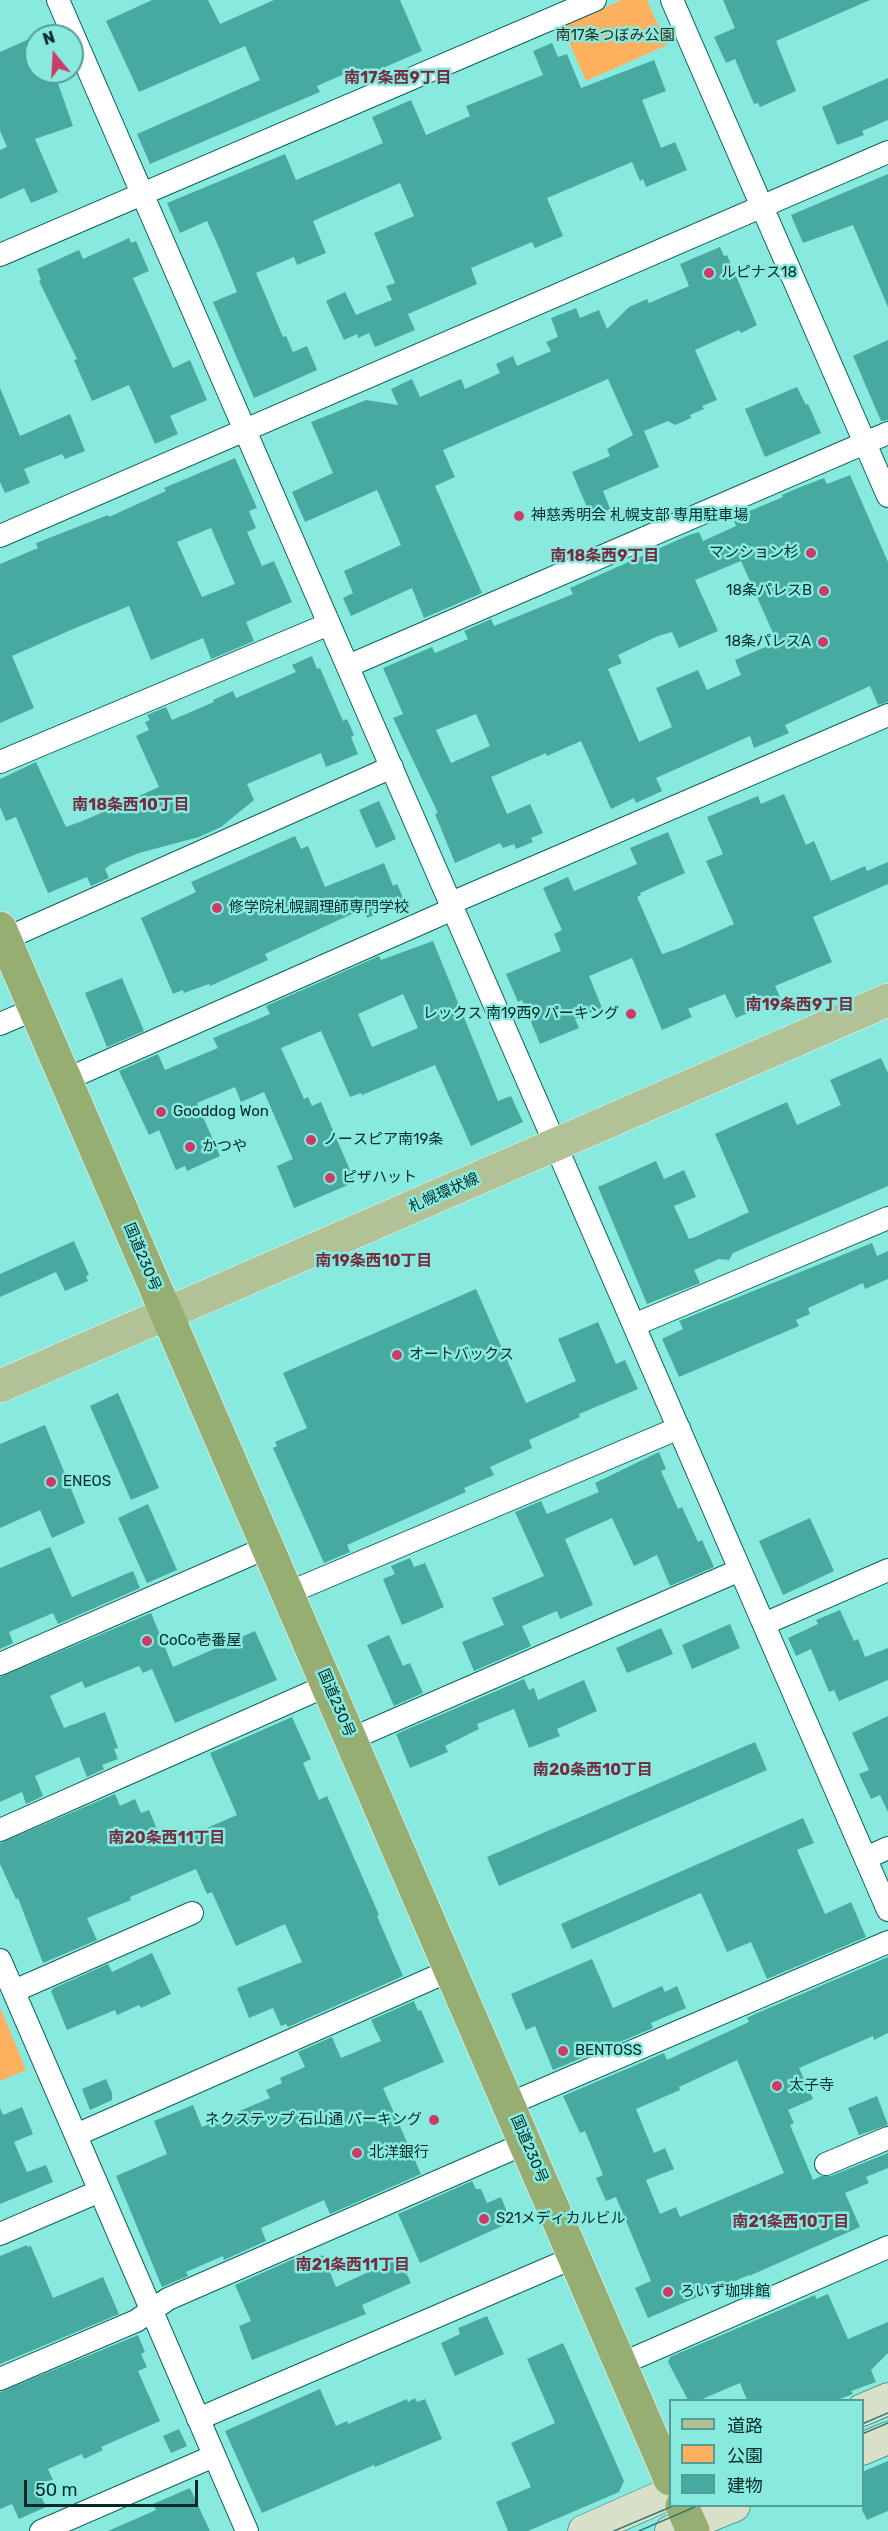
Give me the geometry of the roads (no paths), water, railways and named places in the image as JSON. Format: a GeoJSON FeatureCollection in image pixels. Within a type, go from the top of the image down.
{"type":"FeatureCollection","features":[{"type":"Feature","properties":{"kind":"highway","name":"国道230号"},"geometry":{"type":"LineString","coordinates":[[2,933],[669,2477]]}},
{"type":"Feature","properties":{"kind":"main road","name":"札幌環状線"},"geometry":{"type":"LineString","coordinates":[[0,1386],[888,1000]]}},
{"type":"Feature","properties":{"kind":"main road"},"geometry":{"type":"LineString","coordinates":[[864,2409],[888,2399]]}},
{"type":"Feature","properties":{"kind":"main road"},"geometry":{"type":"LineString","coordinates":[[864,2448],[888,2438]]}},
{"type":"Feature","properties":{"kind":"main road"},"geometry":{"type":"LineString","coordinates":[[584,2531],[669,2493]]}},
{"type":"Feature","properties":{"kind":"main road"},"geometry":{"type":"LineString","coordinates":[[684,2523],[728,2507]]}},
{"type":"Feature","properties":{"kind":"street"},"geometry":{"type":"LineString","coordinates":[[58,0],[888,1910]]}},
{"type":"Feature","properties":{"kind":"street"},"geometry":{"type":"LineString","coordinates":[[0,255],[595,0]]}},
{"type":"Feature","properties":{"kind":"street"},"geometry":{"type":"LineString","coordinates":[[672,0],[888,496]]}},
{"type":"Feature","properties":{"kind":"street"},"geometry":{"type":"LineString","coordinates":[[0,536],[888,152]]}},
{"type":"Feature","properties":{"kind":"street"},"geometry":{"type":"LineString","coordinates":[[348,666],[888,433]]}},
{"type":"Feature","properties":{"kind":"street"},"geometry":{"type":"LineString","coordinates":[[0,762],[329,624]]}},
{"type":"Feature","properties":{"kind":"street"},"geometry":{"type":"LineString","coordinates":[[65,1080],[452,906],[888,715]]}},
{"type":"Feature","properties":{"kind":"street"},"geometry":{"type":"LineString","coordinates":[[2,933],[392,767]]}},
{"type":"Feature","properties":{"kind":"street"},"geometry":{"type":"LineString","coordinates":[[0,1024],[34,1009]]}},
{"type":"Feature","properties":{"kind":"street"},"geometry":{"type":"LineString","coordinates":[[634,1325],[888,1218]]}},
{"type":"Feature","properties":{"kind":"street"},"geometry":{"type":"LineString","coordinates":[[288,1593],[679,1428]]}},
{"type":"Feature","properties":{"kind":"street"},"geometry":{"type":"LineString","coordinates":[[0,1664],[268,1547]]}},
{"type":"Feature","properties":{"kind":"street"},"geometry":{"type":"LineString","coordinates":[[351,1739],[740,1570]]}},
{"type":"Feature","properties":{"kind":"street"},"geometry":{"type":"LineString","coordinates":[[764,1624],[888,1570]]}},
{"type":"Feature","properties":{"kind":"street"},"geometry":{"type":"LineString","coordinates":[[0,1830],[328,1685]]}},
{"type":"Feature","properties":{"kind":"street"},"geometry":{"type":"LineString","coordinates":[[866,1858],[888,1848]]}},
{"type":"Feature","properties":{"kind":"street"},"geometry":{"type":"LineString","coordinates":[[14,1991],[192,1913]]}},
{"type":"Feature","properties":{"kind":"street"},"geometry":{"type":"LineString","coordinates":[[509,2104],[888,1942]]}},
{"type":"Feature","properties":{"kind":"street"},"geometry":{"type":"LineString","coordinates":[[0,1960],[247,2531]]}},
{"type":"Feature","properties":{"kind":"street"},"geometry":{"type":"LineString","coordinates":[[76,2135],[451,1970]]}},
{"type":"Feature","properties":{"kind":"street"},"geometry":{"type":"LineString","coordinates":[[826,2164],[888,2138]]}},
{"type":"Feature","properties":{"kind":"street"},"geometry":{"type":"LineString","coordinates":[[0,2379],[136,2321],[168,2299],[526,2143]]}},
{"type":"Feature","properties":{"kind":"street"},"geometry":{"type":"LineString","coordinates":[[0,2234],[100,2191]]}},
{"type":"Feature","properties":{"kind":"street"},"geometry":{"type":"LineString","coordinates":[[621,2364],[888,2247]]}},
{"type":"Feature","properties":{"kind":"street"},"geometry":{"type":"LineString","coordinates":[[198,2419],[575,2257]]}},
{"type":"Feature","properties":{"kind":"street"},"geometry":{"type":"LineString","coordinates":[[41,2531],[214,2456]]}},
{"type":"Feature","properties":{"kind":"tram line"},"geometry":{"type":"LineString","coordinates":[[864,2423],[888,2413]]}},
{"type":"Feature","properties":{"kind":"tram line"},"geometry":{"type":"LineString","coordinates":[[864,2433],[888,2423]]}},
{"type":"Feature","properties":{"kind":"tram line"},"geometry":{"type":"LineString","coordinates":[[614,2531],[671,2507]]}},
{"type":"Feature","properties":{"kind":"tram line"},"geometry":{"type":"LineString","coordinates":[[639,2531],[695,2507]]}},
{"type":"Feature","properties":{"kind":"place","name":"ルピナス18"},"geometry":{"type":"Point","coordinates":[709,273]}},
{"type":"Feature","properties":{"kind":"place","name":"神慈秀明会 札幌支部 専用駐車場"},"geometry":{"type":"Point","coordinates":[519,516]}},
{"type":"Feature","properties":{"kind":"place","name":"マンション杉"},"geometry":{"type":"Point","coordinates":[811,553]}},
{"type":"Feature","properties":{"kind":"place","name":"18条パレスB"},"geometry":{"type":"Point","coordinates":[824,591]}},
{"type":"Feature","properties":{"kind":"place","name":"18条パレスA"},"geometry":{"type":"Point","coordinates":[823,642]}},
{"type":"Feature","properties":{"kind":"place","name":"修学院札幌調理師専門学校"},"geometry":{"type":"Point","coordinates":[217,908]}},
{"type":"Feature","properties":{"kind":"place","name":"レックス 南19西9 パーキング"},"geometry":{"type":"Point","coordinates":[631,1014]}},
{"type":"Feature","properties":{"kind":"place","name":"Gooddog Won"},"geometry":{"type":"Point","coordinates":[161,1112]}},
{"type":"Feature","properties":{"kind":"place","name":"ノースピア南19条"},"geometry":{"type":"Point","coordinates":[311,1140]}},
{"type":"Feature","properties":{"kind":"place","name":"かつや"},"geometry":{"type":"Point","coordinates":[190,1147]}},
{"type":"Feature","properties":{"kind":"place","name":"ピザハット"},"geometry":{"type":"Point","coordinates":[330,1178]}},
{"type":"Feature","properties":{"kind":"place","name":"オートバックス"},"geometry":{"type":"Point","coordinates":[397,1355]}},
{"type":"Feature","properties":{"kind":"place","name":"ENEOS"},"geometry":{"type":"Point","coordinates":[51,1482]}},
{"type":"Feature","properties":{"kind":"place","name":"CoCo壱番屋"},"geometry":{"type":"Point","coordinates":[147,1641]}},
{"type":"Feature","properties":{"kind":"place","name":"BENTOSS"},"geometry":{"type":"Point","coordinates":[563,2051]}},
{"type":"Feature","properties":{"kind":"place","name":"太子寺"},"geometry":{"type":"Point","coordinates":[777,2086]}},
{"type":"Feature","properties":{"kind":"place","name":"ネクステップ 石山通 パーキング"},"geometry":{"type":"Point","coordinates":[434,2120]}},
{"type":"Feature","properties":{"kind":"place","name":"北洋銀行"},"geometry":{"type":"Point","coordinates":[357,2153]}},
{"type":"Feature","properties":{"kind":"place","name":"S21メディカルビル"},"geometry":{"type":"Point","coordinates":[484,2219]}},
{"type":"Feature","properties":{"kind":"place","name":"ろいず珈琲館"},"geometry":{"type":"Point","coordinates":[668,2292]}},
{"type":"Feature","properties":{"kind":"district","name":"南17条西9丁目"},"geometry":{"type":"Point","coordinates":[398,78]}},
{"type":"Feature","properties":{"kind":"district","name":"南18条西9丁目"},"geometry":{"type":"Point","coordinates":[605,556]}},
{"type":"Feature","properties":{"kind":"district","name":"南18条西10丁目"},"geometry":{"type":"Point","coordinates":[131,805]}},
{"type":"Feature","properties":{"kind":"district","name":"南19条西9丁目"},"geometry":{"type":"Point","coordinates":[800,1005]}},
{"type":"Feature","properties":{"kind":"district","name":"南19条西10丁目"},"geometry":{"type":"Point","coordinates":[374,1261]}},
{"type":"Feature","properties":{"kind":"district","name":"南20条西10丁目"},"geometry":{"type":"Point","coordinates":[593,1770]}},
{"type":"Feature","properties":{"kind":"district","name":"南20条西11丁目"},"geometry":{"type":"Point","coordinates":[167,1838]}},
{"type":"Feature","properties":{"kind":"district","name":"南21条西10丁目"},"geometry":{"type":"Point","coordinates":[791,2222]}},
{"type":"Feature","properties":{"kind":"district","name":"南21条西11丁目"},"geometry":{"type":"Point","coordinates":[353,2265]}},
{"type":"Feature","properties":{"kind":"park label","name":"南17条つぼみ公園"},"geometry":{"type":"Point","coordinates":[615,36]}}]}
